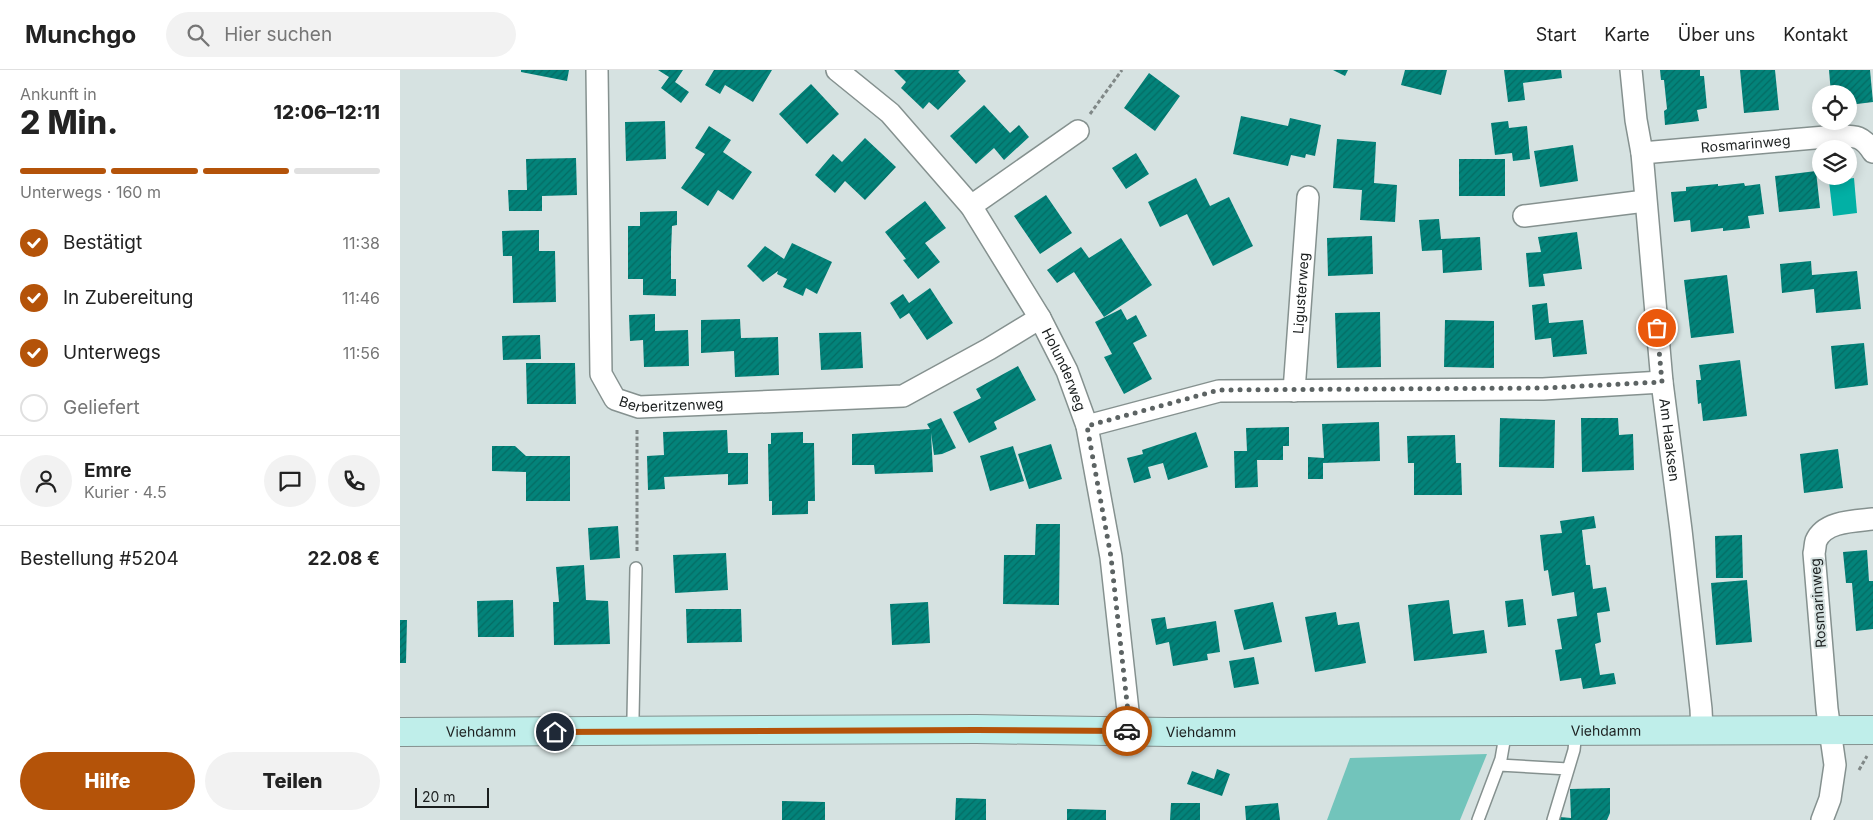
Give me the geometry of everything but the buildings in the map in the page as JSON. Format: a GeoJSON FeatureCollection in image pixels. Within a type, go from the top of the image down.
{"type":"FeatureCollection","features":[{"type":"Feature","properties":{"kind":"main road","name":"Viehdamm"},"geometry":{"type":"LineString","coordinates":[[400,732],[1873,730]]}},
{"type":"Feature","properties":{"kind":"street","name":"Berberitzenweg"},"geometry":{"type":"LineString","coordinates":[[597,70],[601,374],[614,399],[637,407],[903,396],[1040,318]]}},
{"type":"Feature","properties":{"kind":"street","name":"Holunderweg"},"geometry":{"type":"LineString","coordinates":[[837,70],[890,114],[970,206],[1040,318],[1067,371],[1087,426],[1111,557],[1129,731]]}},
{"type":"Feature","properties":{"kind":"street","name":"Am Haaksen"},"geometry":{"type":"LineString","coordinates":[[1631,70],[1636,120],[1642,153],[1662,382],[1681,530],[1702,731]]}},
{"type":"Feature","properties":{"kind":"street"},"geometry":{"type":"LineString","coordinates":[[970,206],[1078,131]]}},
{"type":"Feature","properties":{"kind":"street","name":"Rosmarinweg"},"geometry":{"type":"LineString","coordinates":[[1642,153],[1837,136],[1853,136],[1866,141],[1873,152]]}},
{"type":"Feature","properties":{"kind":"street","name":"Ligusterweg"},"geometry":{"type":"LineString","coordinates":[[1294,391],[1308,197]]}},
{"type":"Feature","properties":{"kind":"street"},"geometry":{"type":"LineString","coordinates":[[1524,216],[1645,201]]}},
{"type":"Feature","properties":{"kind":"street"},"geometry":{"type":"LineString","coordinates":[[1087,426],[1219,390],[1543,388],[1662,382]]}},
{"type":"Feature","properties":{"kind":"street","name":"Rosmarinweg"},"geometry":{"type":"LineString","coordinates":[[1822,820],[1830,799],[1835,765],[1829,729],[1814,553],[1816,540],[1827,528],[1843,523],[1873,519]]}},
{"type":"Feature","properties":{"kind":"lane"},"geometry":{"type":"LineString","coordinates":[[633,716],[636,568]]}},
{"type":"Feature","properties":{"kind":"lane"},"geometry":{"type":"LineString","coordinates":[[1478,820],[1499,765],[1506,730]]}},
{"type":"Feature","properties":{"kind":"lane"},"geometry":{"type":"LineString","coordinates":[[1553,820],[1574,750],[1576,731]]}},
{"type":"Feature","properties":{"kind":"lane"},"geometry":{"type":"LineString","coordinates":[[1499,765],[1568,770]]}},
{"type":"Feature","properties":{"kind":"path"},"geometry":{"type":"LineString","coordinates":[[1078,131],[1122,70]]}},
{"type":"Feature","properties":{"kind":"path"},"geometry":{"type":"LineString","coordinates":[[636,568],[637,407]]}},
{"type":"Feature","properties":{"kind":"shaded area"},"geometry":{"type":"Polygon","coordinates":[[[1829,185],[1855,185],[1857,213],[1833,216],[1829,185]]]}},
{"type":"Feature","properties":{"kind":"shaded area"},"geometry":{"type":"Polygon","coordinates":[[[1487,754],[1460,820],[1327,820],[1350,758],[1487,754]]]}},
{"type":"Feature","properties":{"kind":"way so far"},"geometry":{"type":"LineString","coordinates":[[1127,731],[1129,731],[1129,722],[1111,557],[1087,426],[1219,390],[1543,388],[1662,382],[1657,328]]}},
{"type":"Feature","properties":{"kind":"route"},"geometry":{"type":"LineString","coordinates":[[555,732],[1127,731]]}}]}
